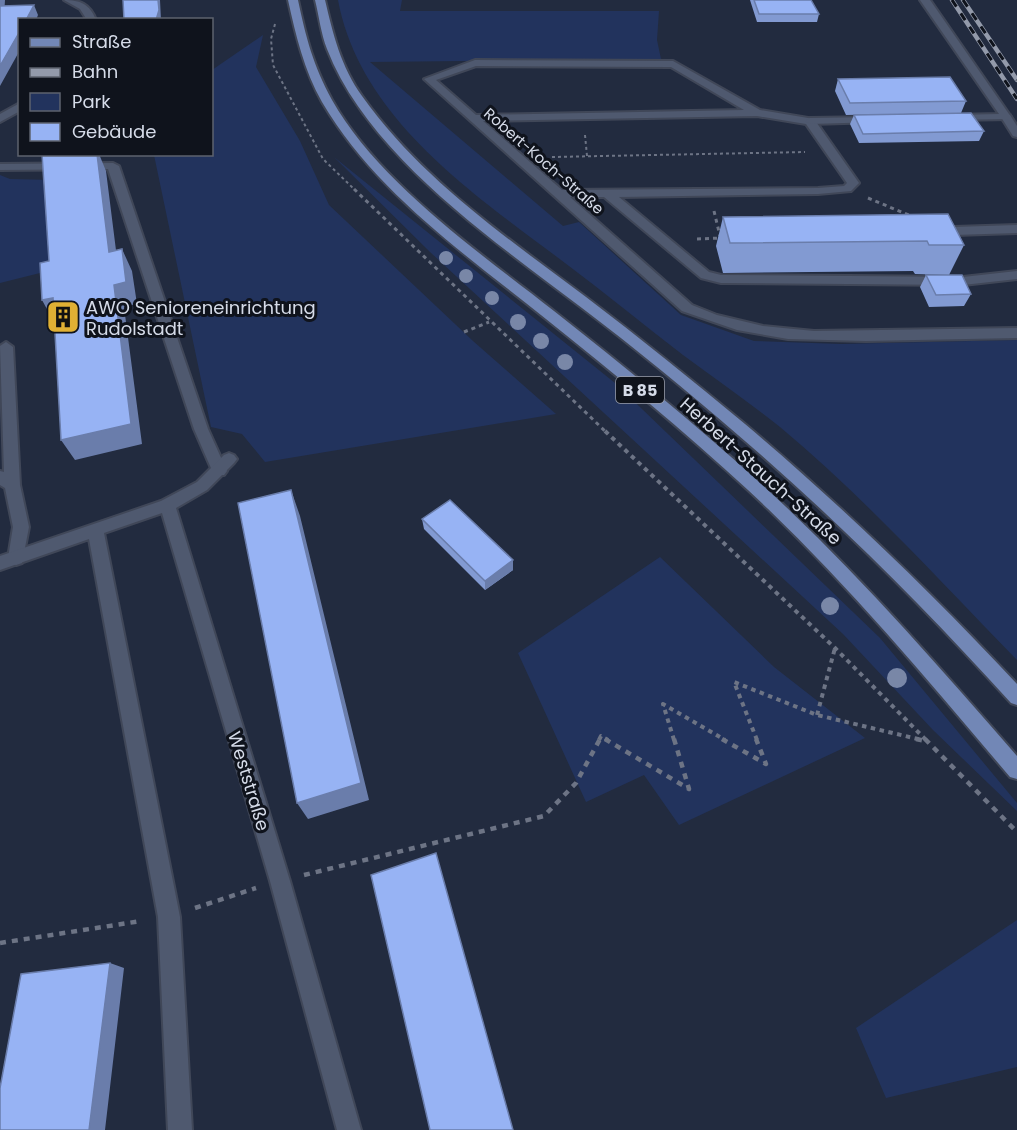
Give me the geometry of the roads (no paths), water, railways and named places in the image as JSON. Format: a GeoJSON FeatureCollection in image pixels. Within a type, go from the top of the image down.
{"type":"FeatureCollection","features":[{"type":"Feature","properties":{"kind":"main road","name":"Herbert-Stauch-Straße"},"geometry":{"type":"LineString","coordinates":[[293,0],[302,48],[319,86],[345,128],[378,167],[417,206],[579,338],[776,506],[842,570],[1017,770]]}},
{"type":"Feature","properties":{"kind":"main road","name":"Herbert-Stauch-Straße"},"geometry":{"type":"LineString","coordinates":[[320,0],[330,46],[350,86],[376,123],[416,168],[504,241],[699,395],[786,468],[880,555],[1017,697]]}},
{"type":"Feature","properties":{"kind":"street"},"geometry":{"type":"LineString","coordinates":[[69,0],[80,4],[90,12],[92,18]]}},
{"type":"Feature","properties":{"kind":"street"},"geometry":{"type":"LineString","coordinates":[[925,0],[1017,134]]}},
{"type":"Feature","properties":{"kind":"street","name":"Robert-Koch-Straße"},"geometry":{"type":"LineString","coordinates":[[891,119],[810,121],[757,113],[673,64],[475,63],[429,79],[687,308],[711,319],[744,329],[783,335],[830,338],[1017,333]]}},
{"type":"Feature","properties":{"kind":"street"},"geometry":{"type":"LineString","coordinates":[[0,119],[18,107]]}},
{"type":"Feature","properties":{"kind":"street"},"geometry":{"type":"LineString","coordinates":[[474,118],[757,113]]}},
{"type":"Feature","properties":{"kind":"street"},"geometry":{"type":"LineString","coordinates":[[937,118],[1006,117]]}},
{"type":"Feature","properties":{"kind":"street"},"geometry":{"type":"LineString","coordinates":[[561,195],[848,189],[853,183],[810,121]]}},
{"type":"Feature","properties":{"kind":"street"},"geometry":{"type":"LineString","coordinates":[[0,167],[113,166],[201,429],[224,465],[202,486],[167,505],[8,560]]}},
{"type":"Feature","properties":{"kind":"street"},"geometry":{"type":"LineString","coordinates":[[608,194],[705,275],[721,279],[963,281],[1017,275]]}},
{"type":"Feature","properties":{"kind":"street"},"geometry":{"type":"LineString","coordinates":[[954,231],[1017,229]]}},
{"type":"Feature","properties":{"kind":"street"},"geometry":{"type":"LineString","coordinates":[[6,346],[6,481],[21,527],[8,560]]}},
{"type":"Feature","properties":{"kind":"street","name":"Weststraße"},"geometry":{"type":"LineString","coordinates":[[167,505],[280,881],[349,1130]]}},
{"type":"Feature","properties":{"kind":"street"},"geometry":{"type":"LineString","coordinates":[[96,531],[169,917],[180,1130]]}},
{"type":"Feature","properties":{"kind":"railway"},"geometry":{"type":"LineString","coordinates":[[952,0],[1017,99]]}},
{"type":"Feature","properties":{"kind":"railway"},"geometry":{"type":"LineString","coordinates":[[963,0],[1017,80]]}},
{"type":"Feature","properties":{"kind":"place","name":"AWO Senioreneinrichtung Rudolstadt"},"geometry":{"type":"Point","coordinates":[63,317]}}]}
